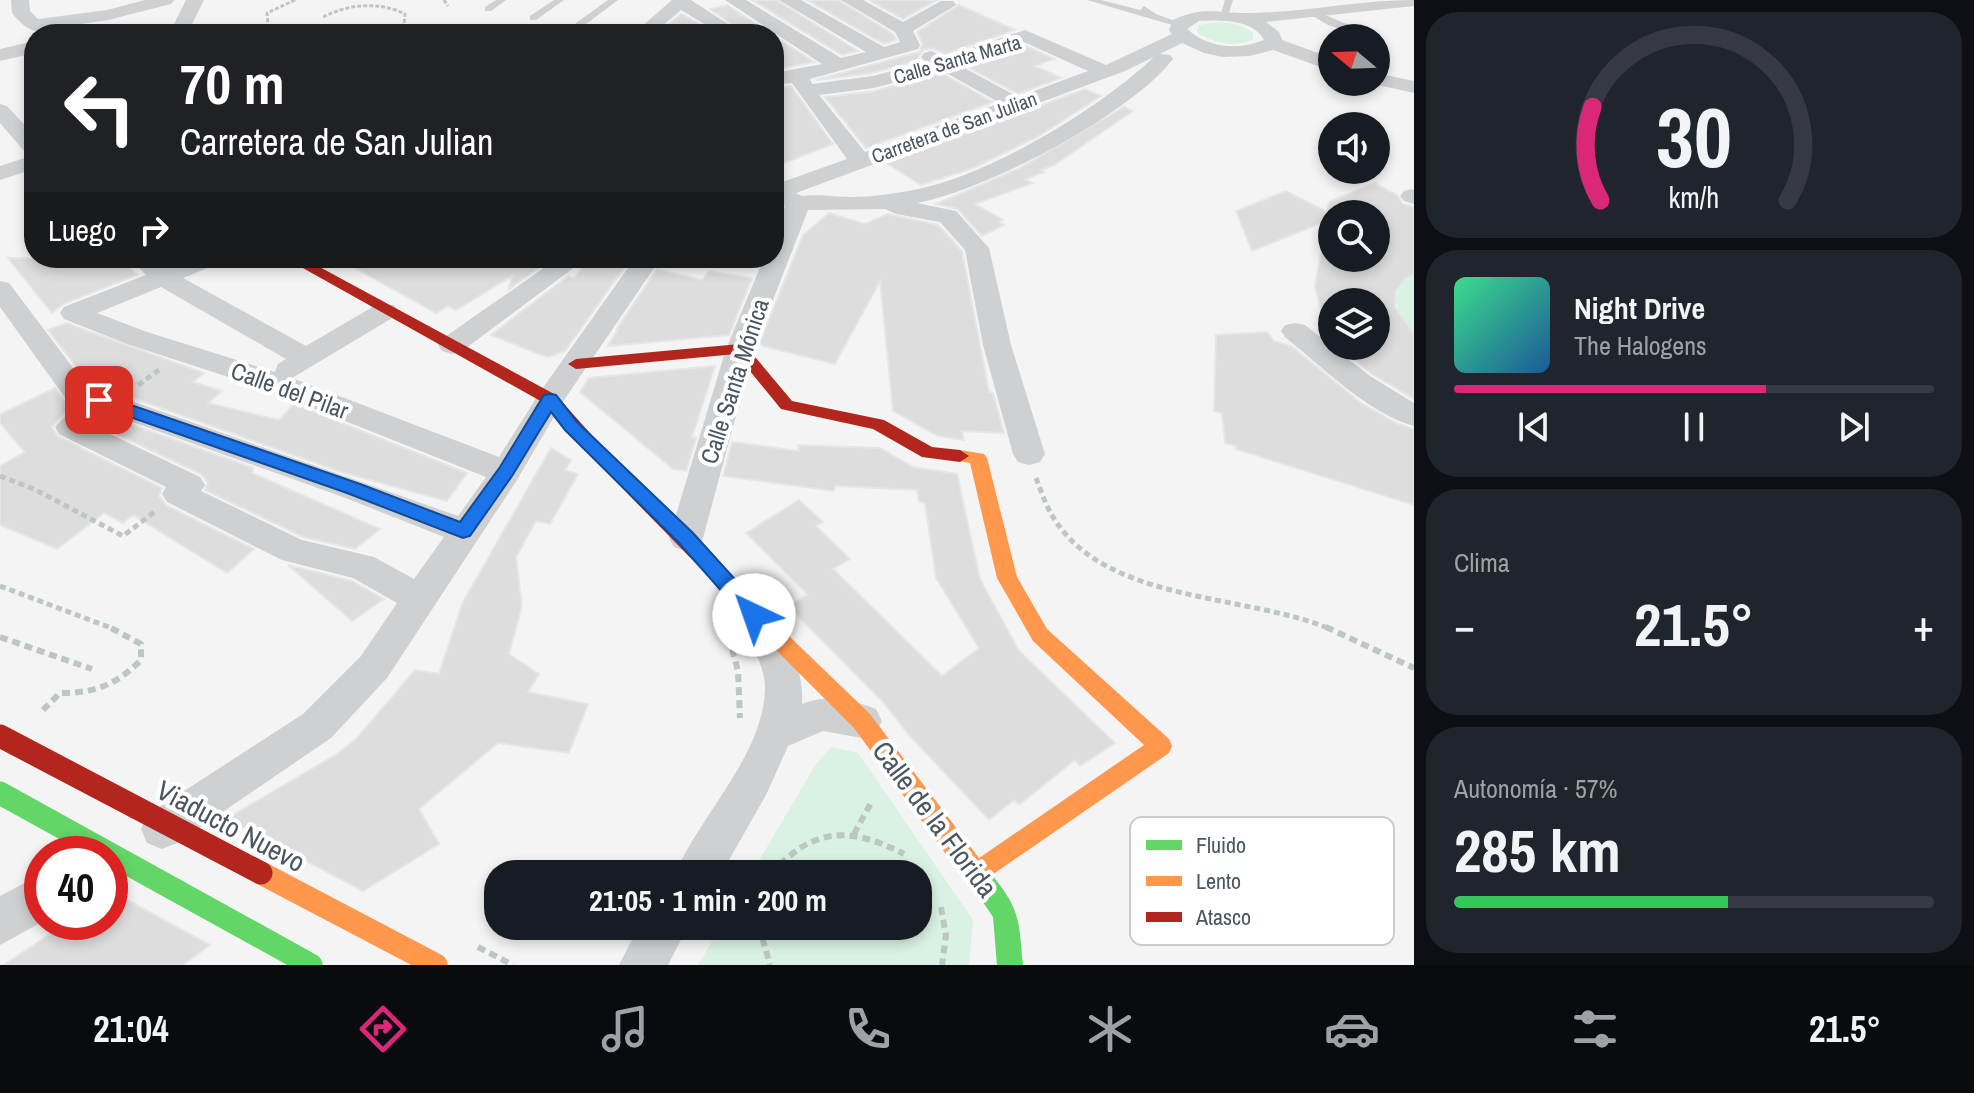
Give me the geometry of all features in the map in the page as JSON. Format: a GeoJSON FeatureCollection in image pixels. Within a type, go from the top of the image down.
{"type":"FeatureCollection","features":[{"type":"Feature","properties":{"kind":"street"},"geometry":{"type":"LineString","coordinates":[[31,11],[96,9],[121,0]]}},
{"type":"Feature","properties":{"kind":"street"},"geometry":{"type":"LineString","coordinates":[[78,24],[165,0]]}},
{"type":"Feature","properties":{"kind":"street"},"geometry":{"type":"LineString","coordinates":[[183,24],[195,0]]}},
{"type":"Feature","properties":{"kind":"street"},"geometry":{"type":"LineString","coordinates":[[734,0],[772,24]]}},
{"type":"Feature","properties":{"kind":"street"},"geometry":{"type":"LineString","coordinates":[[788,0],[882,53]]}},
{"type":"Feature","properties":{"kind":"street"},"geometry":{"type":"LineString","coordinates":[[850,0],[942,64],[1016,104]]}},
{"type":"Feature","properties":{"kind":"street"},"geometry":{"type":"LineString","coordinates":[[1209,0],[1256,24],[1269,43]]}},
{"type":"Feature","properties":{"kind":"street"},"geometry":{"type":"LineString","coordinates":[[654,24],[682,1],[718,24]]}},
{"type":"Feature","properties":{"kind":"street"},"geometry":{"type":"LineString","coordinates":[[1269,43],[1284,25],[1325,22],[1349,8],[1414,1]]}},
{"type":"Feature","properties":{"kind":"street"},"geometry":{"type":"LineString","coordinates":[[784,81],[802,84],[838,65],[882,53],[947,5]]}},
{"type":"Feature","properties":{"kind":"street","name":"Carretera de San Julian"},"geometry":{"type":"LineString","coordinates":[[784,196],[860,161],[1133,60],[1181,30],[1195,16],[1349,8]]}},
{"type":"Feature","properties":{"kind":"street"},"geometry":{"type":"LineString","coordinates":[[31,11],[66,24]]}},
{"type":"Feature","properties":{"kind":"street"},"geometry":{"type":"LineString","coordinates":[[31,11],[66,24]]}},
{"type":"Feature","properties":{"kind":"street"},"geometry":{"type":"LineString","coordinates":[[1181,30],[1221,50],[1269,43],[1318,53]]}},
{"type":"Feature","properties":{"kind":"street"},"geometry":{"type":"LineString","coordinates":[[784,31],[838,65]]}},
{"type":"Feature","properties":{"kind":"street","name":"Calle Santa Marta"},"geometry":{"type":"LineString","coordinates":[[802,84],[863,85],[942,64],[1025,36],[1104,71]]}},
{"type":"Feature","properties":{"kind":"street"},"geometry":{"type":"LineString","coordinates":[[0,55],[24,49]]}},
{"type":"Feature","properties":{"kind":"street","name":"Carretera de San Julian"},"geometry":{"type":"LineString","coordinates":[[1133,60],[1221,50]]}},
{"type":"Feature","properties":{"kind":"street"},"geometry":{"type":"LineString","coordinates":[[857,204],[929,194],[1023,156],[1120,93],[1154,69],[1166,56]]}},
{"type":"Feature","properties":{"kind":"street"},"geometry":{"type":"LineString","coordinates":[[784,67],[802,84],[860,161]]}},
{"type":"Feature","properties":{"kind":"street"},"geometry":{"type":"LineString","coordinates":[[1390,82],[1414,87]]}},
{"type":"Feature","properties":{"kind":"street"},"geometry":{"type":"LineString","coordinates":[[0,110],[24,137]]}},
{"type":"Feature","properties":{"kind":"street"},"geometry":{"type":"LineString","coordinates":[[0,173],[24,165]]}},
{"type":"Feature","properties":{"kind":"street"},"geometry":{"type":"LineString","coordinates":[[784,196],[911,209],[948,216],[977,248],[997,345],[1029,454]]}},
{"type":"Feature","properties":{"kind":"street"},"geometry":{"type":"LineString","coordinates":[[153,268],[163,278],[306,358]]}},
{"type":"Feature","properties":{"kind":"street"},"geometry":{"type":"LineString","coordinates":[[163,278],[187,268]]}},
{"type":"Feature","properties":{"kind":"street"},"geometry":{"type":"LineString","coordinates":[[310,268],[550,399]]}},
{"type":"Feature","properties":{"kind":"street"},"geometry":{"type":"LineString","coordinates":[[452,345],[560,268]]}},
{"type":"Feature","properties":{"kind":"street"},"geometry":{"type":"LineString","coordinates":[[128,848],[187,815],[317,726],[374,667],[463,531],[506,472],[550,399],[641,268]]}},
{"type":"Feature","properties":{"kind":"street","name":"Calle Santa Mónica"},"geometry":{"type":"LineString","coordinates":[[686,538],[763,268]]}},
{"type":"Feature","properties":{"kind":"street","name":"Calle del Pilar"},"geometry":{"type":"LineString","coordinates":[[163,278],[73,313],[272,381],[506,472]]}},
{"type":"Feature","properties":{"kind":"street"},"geometry":{"type":"LineString","coordinates":[[0,289],[76,392],[354,489],[463,531]]}},
{"type":"Feature","properties":{"kind":"street"},"geometry":{"type":"LineString","coordinates":[[272,381],[385,311]]}},
{"type":"Feature","properties":{"kind":"street"},"geometry":{"type":"LineString","coordinates":[[1295,331],[1360,383],[1414,416]]}},
{"type":"Feature","properties":{"kind":"street"},"geometry":{"type":"LineString","coordinates":[[576,364],[740,349],[787,405],[878,424],[928,453],[978,458],[1007,578],[1040,635],[1161,746],[976,874]]}},
{"type":"Feature","properties":{"kind":"street","name":"Calle de la Florida"},"geometry":{"type":"LineString","coordinates":[[550,399],[571,426],[686,538],[741,625],[862,721],[1005,913],[1010,965]]}},
{"type":"Feature","properties":{"kind":"street"},"geometry":{"type":"LineString","coordinates":[[106,402],[70,427],[294,551],[362,567],[420,599]]}},
{"type":"Feature","properties":{"kind":"street"},"geometry":{"type":"LineString","coordinates":[[703,860],[756,730],[784,689],[779,662],[741,625]]}},
{"type":"Feature","properties":{"kind":"street","name":"Calle de la Florida"},"geometry":{"type":"LineString","coordinates":[[756,730],[822,714],[862,721]]}},
{"type":"Feature","properties":{"kind":"street","name":"Viaducto Nuevo"},"geometry":{"type":"LineString","coordinates":[[0,736],[436,965]]}},
{"type":"Feature","properties":{"kind":"street"},"geometry":{"type":"LineString","coordinates":[[0,793],[311,965]]}},
{"type":"Feature","properties":{"kind":"street"},"geometry":{"type":"LineString","coordinates":[[0,922],[24,907]]}},
{"type":"Feature","properties":{"kind":"street"},"geometry":{"type":"LineString","coordinates":[[642,965],[657,940]]}},
{"type":"Feature","properties":{"kind":"lane"},"geometry":{"type":"LineString","coordinates":[[488,9],[502,0]]}},
{"type":"Feature","properties":{"kind":"lane"},"geometry":{"type":"LineString","coordinates":[[533,18],[560,0]]}},
{"type":"Feature","properties":{"kind":"lane"},"geometry":{"type":"LineString","coordinates":[[580,24],[614,0]]}},
{"type":"Feature","properties":{"kind":"lane"},"geometry":{"type":"LineString","coordinates":[[1091,0],[1153,16],[1181,30]]}},
{"type":"Feature","properties":{"kind":"lane"},"geometry":{"type":"LineString","coordinates":[[1134,0],[1153,16]]}},
{"type":"Feature","properties":{"kind":"lane"},"geometry":{"type":"LineString","coordinates":[[1325,22],[1330,24]]}},
{"type":"Feature","properties":{"kind":"lane"},"geometry":{"type":"LineString","coordinates":[[1325,22],[1332,24]]}},
{"type":"Feature","properties":{"kind":"path"},"geometry":{"type":"LineString","coordinates":[[268,24],[267,13],[295,0]]}},
{"type":"Feature","properties":{"kind":"path"},"geometry":{"type":"LineString","coordinates":[[444,0],[448,6]]}},
{"type":"Feature","properties":{"kind":"path"},"geometry":{"type":"LineString","coordinates":[[323,17],[336,9],[372,2],[396,6],[405,14],[404,24]]}},
{"type":"Feature","properties":{"kind":"path"},"geometry":{"type":"LineString","coordinates":[[106,402],[182,352]]}},
{"type":"Feature","properties":{"kind":"path"},"geometry":{"type":"LineString","coordinates":[[1029,454],[1038,485],[1058,524],[1089,556],[1123,577],[1178,592],[1291,614],[1414,668]]}},
{"type":"Feature","properties":{"kind":"path"},"geometry":{"type":"LineString","coordinates":[[0,476],[34,489],[123,536],[183,490]]}},
{"type":"Feature","properties":{"kind":"path"},"geometry":{"type":"LineString","coordinates":[[0,586],[115,629],[141,644],[141,660],[121,681],[94,693],[60,693]]}},
{"type":"Feature","properties":{"kind":"path"},"geometry":{"type":"LineString","coordinates":[[741,625],[738,671],[741,714],[756,730]]}},
{"type":"Feature","properties":{"kind":"path"},"geometry":{"type":"LineString","coordinates":[[0,637],[92,669]]}},
{"type":"Feature","properties":{"kind":"path"},"geometry":{"type":"LineString","coordinates":[[782,860],[804,843],[829,835],[854,834],[880,840],[908,860]]}},
{"type":"Feature","properties":{"kind":"path"},"geometry":{"type":"LineString","coordinates":[[939,898],[946,926],[946,954],[942,965]]}},
{"type":"Feature","properties":{"kind":"path"},"geometry":{"type":"LineString","coordinates":[[763,940],[770,965]]}},
{"type":"Feature","properties":{"kind":"green space"},"geometry":{"type":"Polygon","coordinates":[[[1221,22],[1240,25],[1253,33],[1253,39],[1225,43],[1197,32],[1199,25],[1221,22]]]}},
{"type":"Feature","properties":{"kind":"green space"},"geometry":{"type":"Polygon","coordinates":[[[1414,274],[1414,334],[1402,318],[1396,302],[1399,287],[1414,274]]]}},
{"type":"Feature","properties":{"kind":"green space"},"geometry":{"type":"Polygon","coordinates":[[[831,747],[858,753],[932,860],[759,860],[816,764],[831,747]]]}},
{"type":"Feature","properties":{"kind":"green space"},"geometry":{"type":"Polygon","coordinates":[[[932,860],[973,920],[969,965],[698,965],[713,940],[932,940],[932,860]]]}},
{"type":"Feature","properties":{"kind":"building"},"geometry":{"type":"Polygon","coordinates":[[[752,0],[776,0],[858,51],[842,55],[752,0]]]}},
{"type":"Feature","properties":{"kind":"building"},"geometry":{"type":"Polygon","coordinates":[[[807,0],[838,0],[893,34],[896,40],[884,44],[807,0]]]}},
{"type":"Feature","properties":{"kind":"building"},"geometry":{"type":"Polygon","coordinates":[[[869,0],[937,0],[903,19],[869,0]]]}},
{"type":"Feature","properties":{"kind":"building"},"geometry":{"type":"Polygon","coordinates":[[[727,5],[756,24],[732,24],[710,9],[727,5]]]}},
{"type":"Feature","properties":{"kind":"building"},"geometry":{"type":"Polygon","coordinates":[[[959,5],[1015,30],[945,54],[932,48],[923,50],[918,57],[920,60],[872,73],[816,80],[919,52],[923,44],[917,32],[959,5]]]}},
{"type":"Feature","properties":{"kind":"building"},"geometry":{"type":"Polygon","coordinates":[[[682,14],[698,24],[670,24],[682,14]]]}},
{"type":"Feature","properties":{"kind":"building"},"geometry":{"type":"Polygon","coordinates":[[[784,42],[814,62],[784,68],[784,42]]]}},
{"type":"Feature","properties":{"kind":"building"},"geometry":{"type":"Polygon","coordinates":[[[1024,45],[1054,59],[1035,66],[1061,78],[1018,94],[966,66],[1024,45]]]}},
{"type":"Feature","properties":{"kind":"building"},"geometry":{"type":"Polygon","coordinates":[[[941,73],[993,102],[866,148],[825,97],[875,91],[941,73]]]}},
{"type":"Feature","properties":{"kind":"building"},"geometry":{"type":"Polygon","coordinates":[[[791,86],[833,144],[784,163],[784,87],[791,86]]]}},
{"type":"Feature","properties":{"kind":"building"},"geometry":{"type":"Polygon","coordinates":[[[1085,89],[1101,96],[1039,136],[973,168],[921,185],[886,163],[1085,89]]]}},
{"type":"Feature","properties":{"kind":"building"},"geometry":{"type":"Polygon","coordinates":[[[1124,107],[1133,111],[1054,165],[1041,170],[1044,172],[1026,179],[1033,183],[975,204],[1003,220],[999,222],[1004,225],[982,236],[958,209],[936,204],[1018,169],[1124,107]]]}},
{"type":"Feature","properties":{"kind":"building"},"geometry":{"type":"Polygon","coordinates":[[[1376,184],[1397,195],[1403,204],[1414,207],[1414,274],[1405,279],[1396,291],[1395,307],[1414,334],[1414,399],[1354,360],[1390,360],[1390,288],[1318,288],[1318,299],[1315,287],[1318,269],[1318,272],[1390,272],[1390,200],[1334,200],[1376,184]]]}},
{"type":"Feature","properties":{"kind":"building"},"geometry":{"type":"Polygon","coordinates":[[[1286,191],[1318,207],[1318,224],[1252,251],[1236,211],[1286,191]]]}},
{"type":"Feature","properties":{"kind":"building"},"geometry":{"type":"Polygon","coordinates":[[[829,213],[865,224],[888,214],[938,225],[962,251],[989,392],[993,393],[1004,433],[962,431],[964,440],[938,436],[893,411],[880,281],[835,364],[763,346],[760,342],[803,235],[829,213]]]}},
{"type":"Feature","properties":{"kind":"building"},"geometry":{"type":"Polygon","coordinates":[[[8,258],[24,258],[24,268],[130,268],[137,275],[63,304],[52,313],[8,258]]]}},
{"type":"Feature","properties":{"kind":"building"},"geometry":{"type":"Polygon","coordinates":[[[355,268],[538,268],[508,290],[512,276],[456,310],[448,306],[436,313],[355,268]]]}},
{"type":"Feature","properties":{"kind":"building"},"geometry":{"type":"Polygon","coordinates":[[[582,268],[624,268],[565,351],[548,357],[491,335],[568,276],[574,278],[582,268]]]}},
{"type":"Feature","properties":{"kind":"building"},"geometry":{"type":"Polygon","coordinates":[[[657,269],[702,280],[709,271],[752,278],[729,335],[608,346],[657,269]]]}},
{"type":"Feature","properties":{"kind":"building"},"geometry":{"type":"Polygon","coordinates":[[[66,323],[204,373],[193,382],[222,391],[208,403],[279,420],[294,404],[467,473],[447,501],[341,472],[88,382],[48,330],[66,323]]]}},
{"type":"Feature","properties":{"kind":"building"},"geometry":{"type":"Polygon","coordinates":[[[1267,332],[1274,341],[1291,346],[1361,403],[1396,423],[1414,429],[1414,505],[1225,443],[1222,413],[1214,411],[1216,335],[1267,332]]]}},
{"type":"Feature","properties":{"kind":"building"},"geometry":{"type":"Polygon","coordinates":[[[715,366],[692,437],[696,438],[686,471],[673,469],[580,392],[589,378],[715,366]]]}},
{"type":"Feature","properties":{"kind":"building"},"geometry":{"type":"Polygon","coordinates":[[[55,388],[64,401],[73,404],[52,427],[58,437],[162,488],[159,496],[166,505],[254,549],[227,573],[133,515],[123,523],[104,513],[57,549],[0,525],[0,466],[25,452],[0,423],[0,414],[55,388]]]}},
{"type":"Feature","properties":{"kind":"building"},"geometry":{"type":"Polygon","coordinates":[[[105,415],[253,468],[252,473],[380,529],[355,549],[303,537],[205,490],[208,483],[201,474],[96,424],[105,415]]]}},
{"type":"Feature","properties":{"kind":"building"},"geometry":{"type":"Polygon","coordinates":[[[732,442],[799,451],[798,445],[880,448],[913,467],[957,474],[980,579],[1019,651],[1115,743],[1080,766],[1075,760],[1019,805],[1014,800],[989,820],[910,736],[883,702],[788,606],[808,595],[746,533],[799,500],[823,522],[816,526],[850,559],[833,569],[942,676],[979,648],[936,578],[925,503],[919,502],[917,490],[835,486],[834,491],[723,476],[732,442]]]}},
{"type":"Feature","properties":{"kind":"building"},"geometry":{"type":"Polygon","coordinates":[[[551,448],[571,460],[565,470],[578,474],[550,524],[536,521],[516,557],[522,606],[509,654],[539,674],[528,692],[588,704],[569,753],[498,743],[419,809],[439,844],[363,891],[226,819],[337,754],[357,738],[415,670],[439,674],[463,602],[551,448]]]}},
{"type":"Feature","properties":{"kind":"building"},"geometry":{"type":"Polygon","coordinates":[[[288,565],[352,581],[384,599],[352,621],[288,565]]]}},
{"type":"Feature","properties":{"kind":"building"},"geometry":{"type":"Polygon","coordinates":[[[128,900],[210,945],[183,965],[4,965],[41,940],[128,940],[128,900]]]}},
{"type":"Feature","properties":{"kind":"traffic: fast"},"geometry":{"type":"LineString","coordinates":[[0,793],[311,965]]}},
{"type":"Feature","properties":{"kind":"traffic: fast"},"geometry":{"type":"LineString","coordinates":[[976,874],[1005,913],[1010,965]]}},
{"type":"Feature","properties":{"kind":"traffic: slow"},"geometry":{"type":"LineString","coordinates":[[960,456],[978,458],[1007,578],[1040,635],[1161,746],[976,874]]}},
{"type":"Feature","properties":{"kind":"traffic: slow"},"geometry":{"type":"LineString","coordinates":[[722,578],[754,615],[862,721],[976,874]]}},
{"type":"Feature","properties":{"kind":"traffic: slow"},"geometry":{"type":"LineString","coordinates":[[261,873],[436,965]]}},
{"type":"Feature","properties":{"kind":"traffic: jam"},"geometry":{"type":"LineString","coordinates":[[310,268],[550,399],[591,446],[722,578]]}},
{"type":"Feature","properties":{"kind":"traffic: jam"},"geometry":{"type":"LineString","coordinates":[[576,364],[740,349],[787,405],[878,424],[928,453],[960,456]]}},
{"type":"Feature","properties":{"kind":"traffic: jam"},"geometry":{"type":"LineString","coordinates":[[0,736],[261,873]]}},
{"type":"Feature","properties":{"kind":"route"},"geometry":{"type":"LineString","coordinates":[[99,400],[354,489],[463,531],[506,472],[550,399],[571,426],[686,538],[754,615]]}}]}
